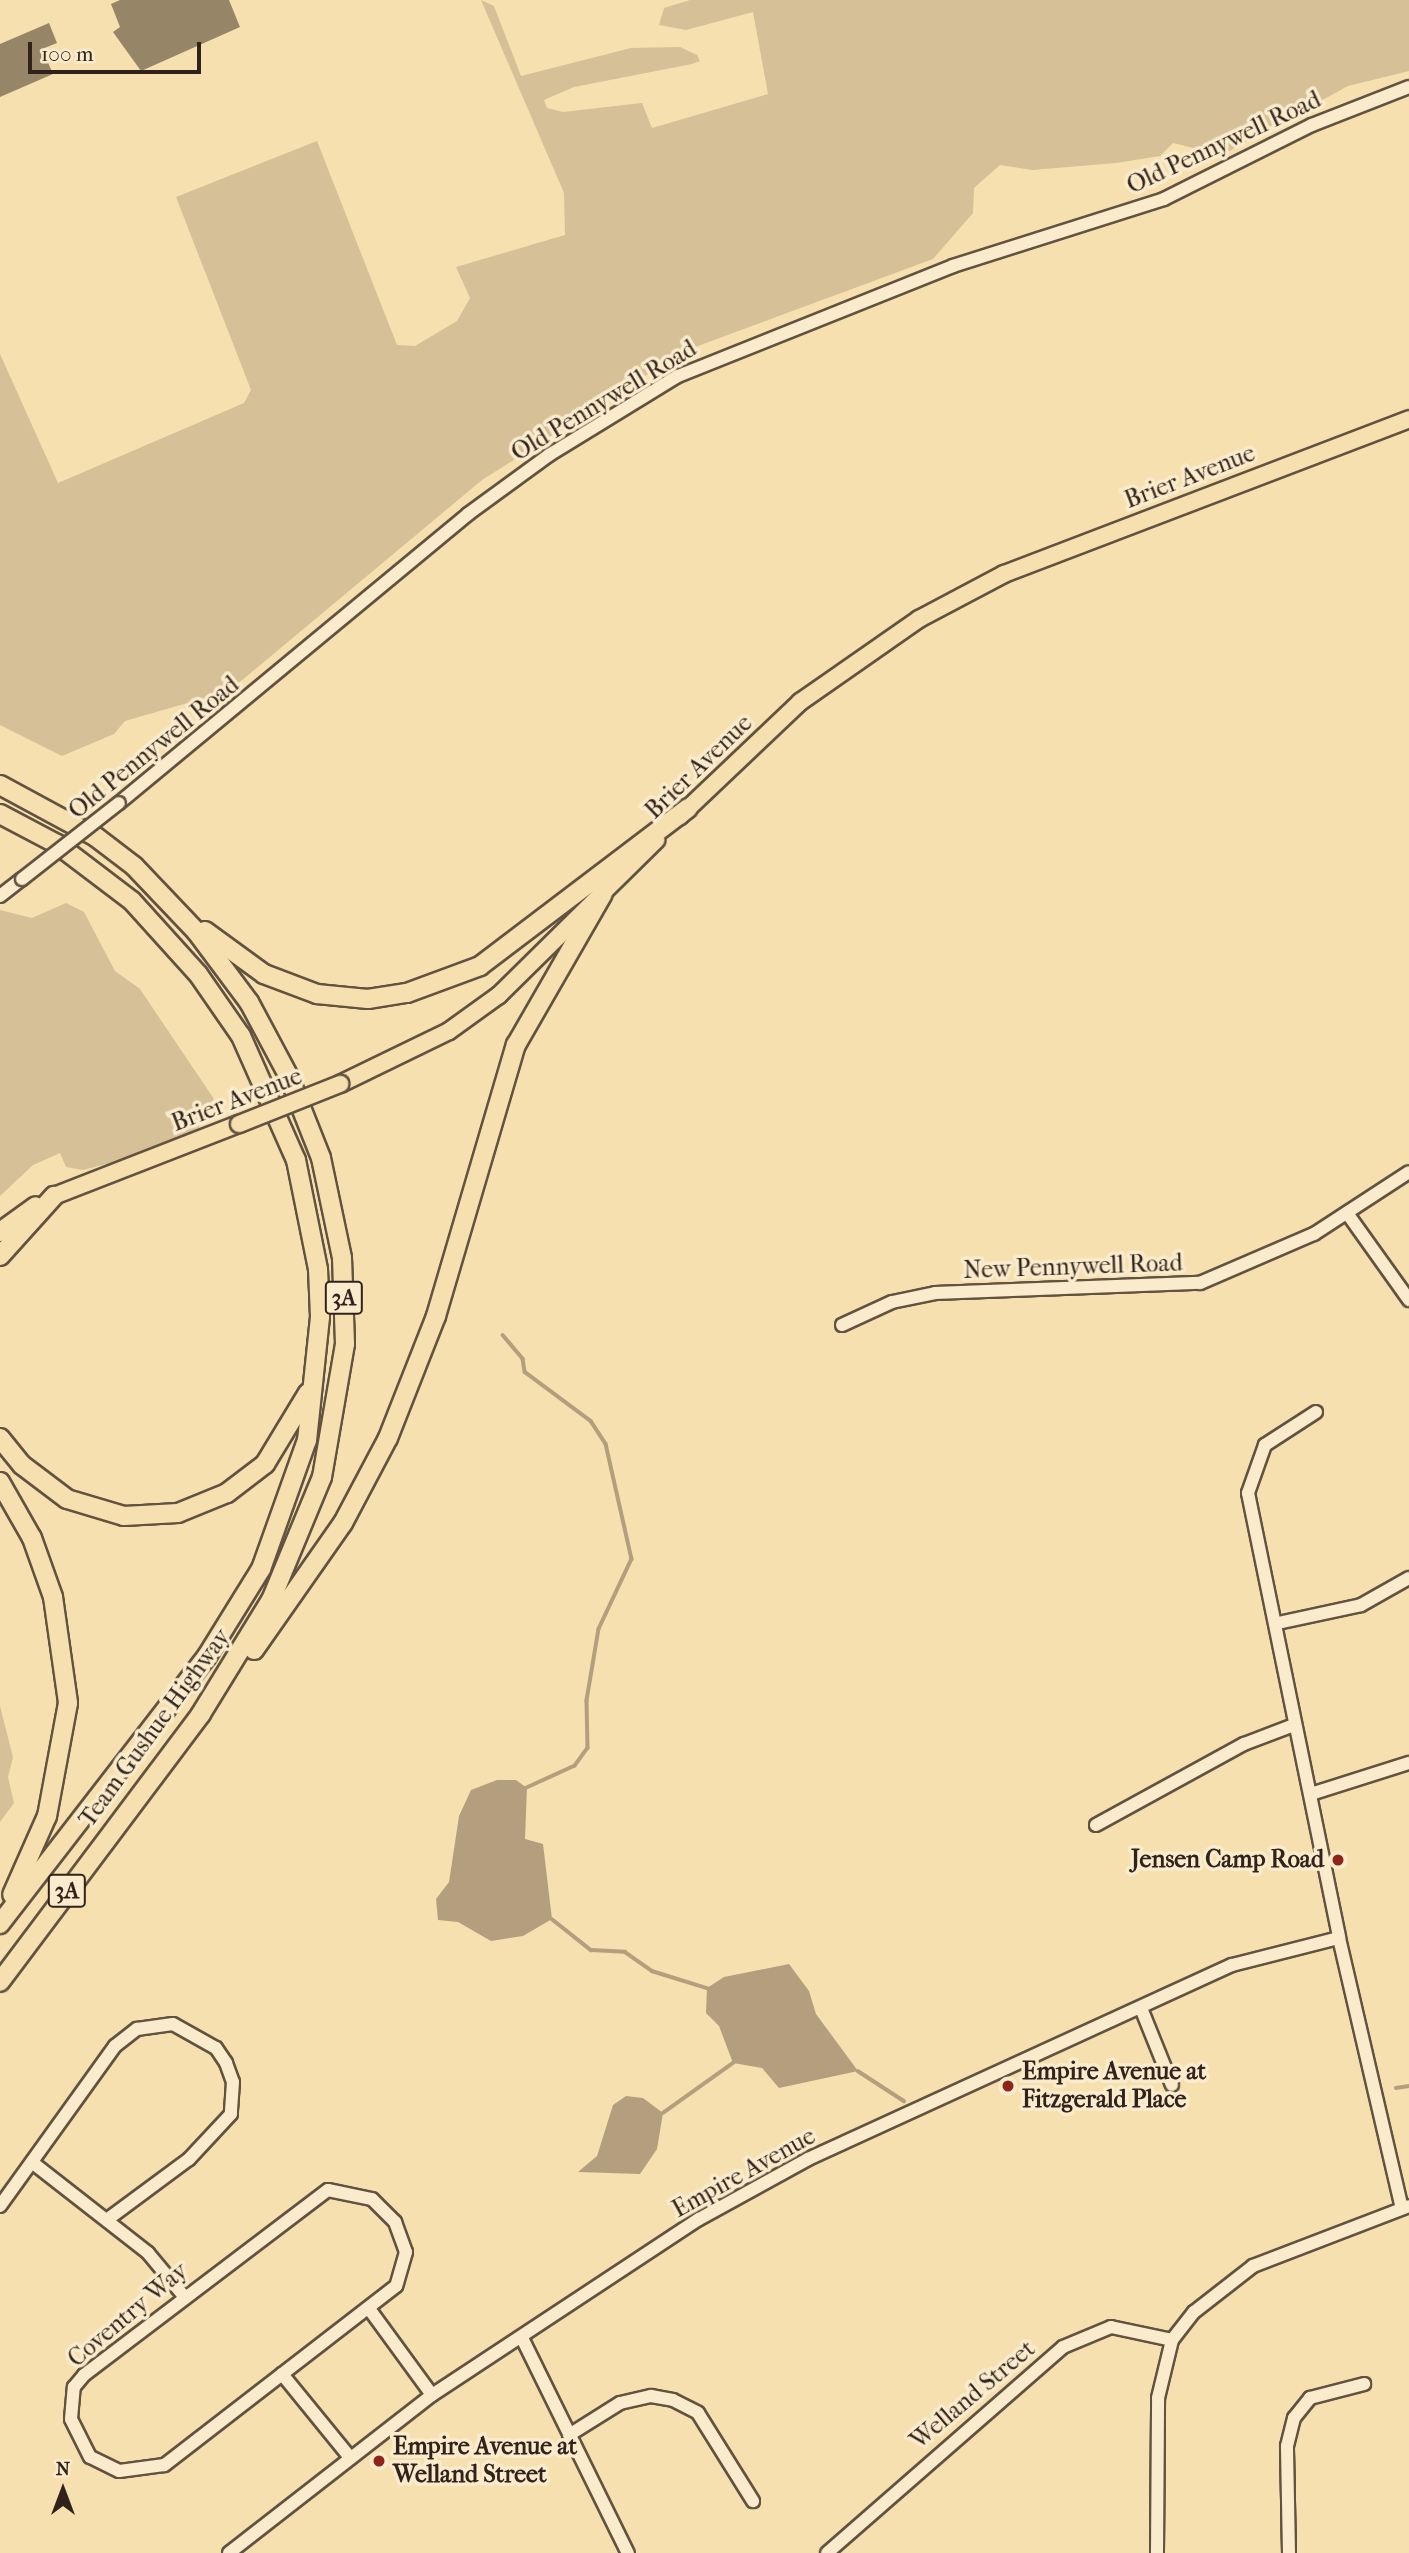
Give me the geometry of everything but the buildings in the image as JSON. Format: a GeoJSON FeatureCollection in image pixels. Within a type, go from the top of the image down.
{"type":"FeatureCollection","features":[{"type":"Feature","properties":{"kind":"highway","name":"Team Gushue Highway"},"geometry":{"type":"LineString","coordinates":[[0,785],[96,837],[166,898],[249,1002],[295,1088],[334,1212],[345,1303],[333,1432],[310,1516],[271,1600],[201,1714],[0,1982]]}},
{"type":"Feature","properties":{"kind":"highway"},"geometry":{"type":"LineString","coordinates":[[166,898],[264,974],[317,994],[368,999],[407,993],[480,966],[688,808]]}},
{"type":"Feature","properties":{"kind":"highway","name":"Team Gushue Highway"},"geometry":{"type":"LineString","coordinates":[[0,814],[57,844],[132,901],[198,974],[241,1037],[283,1125],[308,1204],[318,1269],[317,1362],[297,1481],[261,1569],[207,1656],[0,1924]]}},
{"type":"Feature","properties":{"kind":"highway"},"geometry":{"type":"LineString","coordinates":[[201,1714],[301,1586],[369,1479],[436,1316],[516,1045],[603,894]]}},
{"type":"Feature","properties":{"kind":"highway"},"geometry":{"type":"LineString","coordinates":[[0,1232],[54,1196]]}},
{"type":"Feature","properties":{"kind":"highway"},"geometry":{"type":"LineString","coordinates":[[0,1256],[54,1196]]}},
{"type":"Feature","properties":{"kind":"highway"},"geometry":{"type":"LineString","coordinates":[[0,1438],[22,1465],[67,1499],[124,1516],[178,1513],[227,1493],[265,1464],[295,1423],[317,1362]]}},
{"type":"Feature","properties":{"kind":"highway"},"geometry":{"type":"LineString","coordinates":[[0,1482],[32,1538],[53,1597],[68,1703],[47,1816],[0,1917]]}},
{"type":"Feature","properties":{"kind":"main road","name":"Brier Avenue"},"geometry":{"type":"LineString","coordinates":[[54,1196],[340,1084],[449,1031],[499,995],[688,808],[800,702],[919,619],[1004,574],[1409,419]]}},
{"type":"Feature","properties":{"kind":"street","name":"Old Pennywell Road"},"geometry":{"type":"LineString","coordinates":[[0,897],[119,803],[468,514],[549,455],[678,376],[953,266],[1164,200],[1312,125],[1409,87]]}},
{"type":"Feature","properties":{"kind":"street","name":"New Pennywell Road"},"geometry":{"type":"LineString","coordinates":[[842,1325],[892,1302],[935,1293],[1200,1283],[1347,1213],[1409,1171]]}},
{"type":"Feature","properties":{"kind":"street"},"geometry":{"type":"LineString","coordinates":[[1347,1213],[1409,1300]]}},
{"type":"Feature","properties":{"kind":"street"},"geometry":{"type":"LineString","coordinates":[[1157,2553],[1158,2398],[1172,2340],[1194,2312],[1253,2266],[1405,2207],[1339,1938],[1311,1794],[1294,1725],[1278,1623],[1249,1478],[1265,1445],[1317,1412]]}},
{"type":"Feature","properties":{"kind":"street"},"geometry":{"type":"LineString","coordinates":[[1278,1623],[1361,1605],[1409,1578]]}},
{"type":"Feature","properties":{"kind":"street"},"geometry":{"type":"LineString","coordinates":[[1096,1825],[1244,1744],[1294,1725]]}},
{"type":"Feature","properties":{"kind":"street"},"geometry":{"type":"LineString","coordinates":[[1311,1794],[1409,1763]]}},
{"type":"Feature","properties":{"kind":"street","name":"Empire Avenue"},"geometry":{"type":"LineString","coordinates":[[229,2553],[348,2455],[432,2395],[522,2338],[605,2277],[808,2159],[1232,1965],[1339,1938]]}},
{"type":"Feature","properties":{"kind":"street"},"geometry":{"type":"LineString","coordinates":[[1141,2008],[1172,2085]]}},
{"type":"Feature","properties":{"kind":"street"},"geometry":{"type":"LineString","coordinates":[[0,2206],[115,2046],[137,2029],[173,2024],[216,2048],[233,2082],[230,2114],[189,2159],[108,2219]]}},
{"type":"Feature","properties":{"kind":"street"},"geometry":{"type":"LineString","coordinates":[[33,2163],[108,2219],[148,2253],[183,2295]]}},
{"type":"Feature","properties":{"kind":"street","name":"Coventry Way"},"geometry":{"type":"LineString","coordinates":[[349,2190],[385,2209],[406,2252],[396,2286],[370,2310],[164,2465],[118,2471],[90,2458],[74,2435],[75,2387],[183,2295],[307,2200],[349,2190]]}},
{"type":"Feature","properties":{"kind":"street"},"geometry":{"type":"LineString","coordinates":[[370,2310],[432,2395]]}},
{"type":"Feature","properties":{"kind":"street","name":"Welland Street"},"geometry":{"type":"LineString","coordinates":[[827,2553],[1063,2347],[1111,2327],[1172,2340]]}},
{"type":"Feature","properties":{"kind":"street"},"geometry":{"type":"LineString","coordinates":[[522,2338],[628,2553]]}},
{"type":"Feature","properties":{"kind":"street"},"geometry":{"type":"LineString","coordinates":[[282,2374],[348,2455]]}},
{"type":"Feature","properties":{"kind":"street"},"geometry":{"type":"LineString","coordinates":[[1289,2553],[1287,2446],[1294,2417],[1310,2398],[1364,2384]]}},
{"type":"Feature","properties":{"kind":"street"},"geometry":{"type":"LineString","coordinates":[[569,2435],[620,2403],[651,2396],[673,2400],[698,2413],[753,2501]]}},
{"type":"Feature","properties":{"kind":"shaded area"},"geometry":{"type":"Polygon","coordinates":[[[481,0],[494,6],[521,76],[631,48],[680,47],[697,55],[700,61],[692,64],[574,87],[544,100],[547,108],[563,112],[642,103],[652,128],[768,94],[753,12],[686,30],[659,25],[664,8],[690,0],[1409,0],[1409,71],[1348,86],[1222,155],[1173,143],[1160,156],[1116,163],[1032,170],[1000,165],[974,188],[973,213],[933,259],[690,349],[645,376],[482,480],[229,691],[125,721],[114,734],[62,756],[0,725],[0,354],[58,483],[244,403],[251,390],[176,197],[317,141],[397,345],[415,346],[457,321],[470,298],[456,267],[565,235],[564,193],[481,0]]]}},
{"type":"Feature","properties":{"kind":"shaded area"},"geometry":{"type":"Polygon","coordinates":[[[66,903],[84,912],[115,971],[140,989],[214,1099],[200,1115],[199,1129],[165,1149],[83,1170],[66,1167],[60,1153],[33,1165],[0,1196],[0,910],[32,918],[66,903]]]}},
{"type":"Feature","properties":{"kind":"shaded area"},"geometry":{"type":"Polygon","coordinates":[[[0,1706],[13,1757],[8,1777],[14,1803],[0,1822],[0,1706]]]}},
{"type":"Feature","properties":{"kind":"shaded area"},"geometry":{"type":"Polygon","coordinates":[[[497,1780],[516,1780],[527,1788],[525,1839],[543,1844],[552,1919],[523,1936],[491,1941],[458,1922],[438,1920],[436,1899],[449,1882],[459,1816],[471,1790],[497,1780]]]}},
{"type":"Feature","properties":{"kind":"shaded area"},"geometry":{"type":"Polygon","coordinates":[[[789,1964],[809,1991],[816,2014],[858,2071],[779,2088],[762,2068],[733,2063],[719,2026],[706,2013],[707,1988],[724,1977],[789,1964]]]}},
{"type":"Feature","properties":{"kind":"shaded area"},"geometry":{"type":"Polygon","coordinates":[[[626,2096],[643,2098],[663,2113],[657,2149],[640,2174],[578,2172],[597,2156],[613,2105],[626,2096]]]}},
{"type":"Feature","properties":{"kind":"waterway"},"geometry":{"type":"LineString","coordinates":[[503,1335],[523,1359],[525,1372],[591,1421],[606,1444],[632,1559],[599,1629],[587,1701],[588,1748],[575,1766],[527,1788]]}},
{"type":"Feature","properties":{"kind":"waterway"},"geometry":{"type":"LineString","coordinates":[[552,1919],[591,1950],[625,1952],[652,1971],[707,1988]]}},
{"type":"Feature","properties":{"kind":"waterway"},"geometry":{"type":"LineString","coordinates":[[663,2113],[733,2063]]}},
{"type":"Feature","properties":{"kind":"waterway"},"geometry":{"type":"LineString","coordinates":[[858,2071],[904,2101]]}},
{"type":"Feature","properties":{"kind":"waterway"},"geometry":{"type":"LineString","coordinates":[[1396,2088],[1409,2086]]}},
{"type":"Feature","properties":{"kind":"place","name":"Jensen Camp Road"},"geometry":{"type":"Point","coordinates":[1338,1860]}},
{"type":"Feature","properties":{"kind":"place","name":"Empire Avenue at Fitzgerald Place"},"geometry":{"type":"Point","coordinates":[1008,2086]}},
{"type":"Feature","properties":{"kind":"place","name":"Empire Avenue at Welland Street"},"geometry":{"type":"Point","coordinates":[379,2461]}}]}
